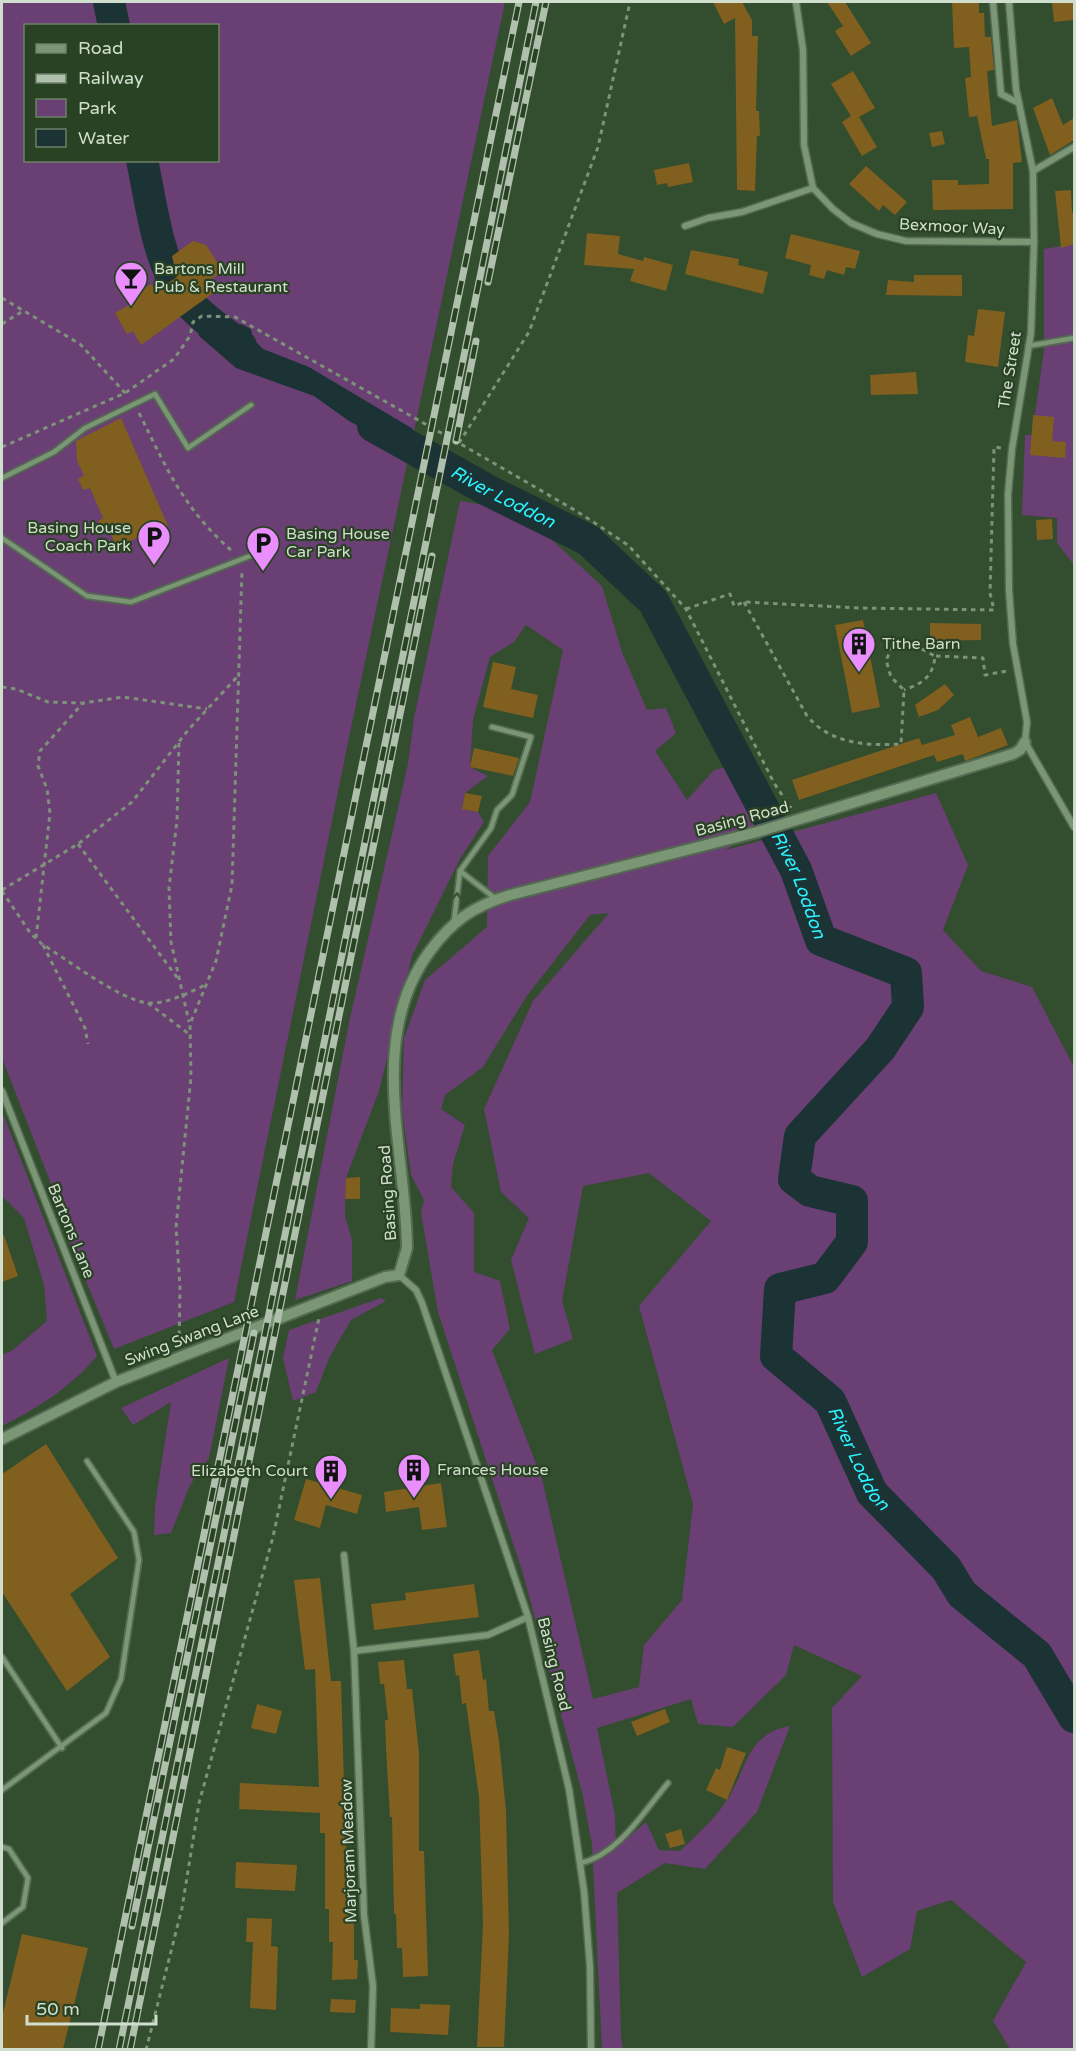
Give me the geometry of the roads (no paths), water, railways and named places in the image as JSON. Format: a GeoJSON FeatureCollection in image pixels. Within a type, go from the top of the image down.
{"type":"FeatureCollection","features":[{"type":"Feature","properties":{"kind":"street"},"geometry":{"type":"LineString","coordinates":[[685,226],[708,218],[742,212],[813,188],[804,145],[803,51],[796,2]]}},
{"type":"Feature","properties":{"kind":"street"},"geometry":{"type":"LineString","coordinates":[[993,2],[1001,94],[1020,103]]}},
{"type":"Feature","properties":{"kind":"street","name":"The Street"},"geometry":{"type":"LineString","coordinates":[[1009,2],[1020,103],[1033,171],[1034,242],[1028,346],[1012,449],[1008,495],[1009,590],[1027,722],[1025,742]]}},
{"type":"Feature","properties":{"kind":"street"},"geometry":{"type":"LineString","coordinates":[[1033,171],[1074,147]]}},
{"type":"Feature","properties":{"kind":"street","name":"Bexmoor Way"},"geometry":{"type":"LineString","coordinates":[[813,188],[833,209],[851,223],[878,234],[906,241],[1034,242]]}},
{"type":"Feature","properties":{"kind":"street"},"geometry":{"type":"LineString","coordinates":[[1025,742],[1074,827]]}},
{"type":"Feature","properties":{"kind":"street","name":"Basing Road"},"geometry":{"type":"LineString","coordinates":[[591,2049],[590,1966],[581,1863],[569,1789],[528,1617],[422,1303],[416,1290],[399,1275],[407,1248],[393,1052],[399,1015],[408,986],[417,969],[454,924],[474,908],[496,900],[758,832],[1013,754],[1020,750],[1025,742]]}},
{"type":"Feature","properties":{"kind":"street","name":"Bartons Lane"},"geometry":{"type":"LineString","coordinates":[[2,1091],[116,1382]]}},
{"type":"Feature","properties":{"kind":"street","name":"Swing Swang Lane"},"geometry":{"type":"LineString","coordinates":[[2,1439],[116,1382],[372,1282],[399,1275]]}},
{"type":"Feature","properties":{"kind":"street","name":"Marjoram Meadow"},"geometry":{"type":"LineString","coordinates":[[344,1555],[354,1651],[364,1915],[373,1986],[371,2049]]}},
{"type":"Feature","properties":{"kind":"street"},"geometry":{"type":"LineString","coordinates":[[354,1651],[488,1635],[528,1617]]}},
{"type":"Feature","properties":{"kind":"lane"},"geometry":{"type":"LineString","coordinates":[[1028,346],[1074,338]]}},
{"type":"Feature","properties":{"kind":"lane"},"geometry":{"type":"LineString","coordinates":[[2,478],[54,452],[85,428],[135,406],[155,394],[188,448],[251,405]]}},
{"type":"Feature","properties":{"kind":"lane"},"geometry":{"type":"LineString","coordinates":[[2,538],[87,596],[131,602],[250,556]]}},
{"type":"Feature","properties":{"kind":"lane"},"geometry":{"type":"LineString","coordinates":[[454,924],[460,871],[491,828],[497,810],[512,795],[531,737],[492,727]]}},
{"type":"Feature","properties":{"kind":"lane"},"geometry":{"type":"LineString","coordinates":[[460,871],[496,900]]}},
{"type":"Feature","properties":{"kind":"lane"},"geometry":{"type":"LineString","coordinates":[[2,1790],[62,1748],[106,1713],[121,1679],[139,1560],[134,1532],[87,1461]]}},
{"type":"Feature","properties":{"kind":"lane"},"geometry":{"type":"LineString","coordinates":[[2,1657],[62,1748]]}},
{"type":"Feature","properties":{"kind":"lane"},"geometry":{"type":"LineString","coordinates":[[581,1863],[600,1856],[622,1837],[668,1784]]}},
{"type":"Feature","properties":{"kind":"lane"},"geometry":{"type":"LineString","coordinates":[[2,1847],[9,1849],[28,1878],[23,1907],[2,1923]]}},
{"type":"Feature","properties":{"kind":"water"},"geometry":{"type":"Polygon","coordinates":[[[205,320],[231,324],[236,328],[241,324],[251,329],[253,339],[263,349],[309,367],[413,429],[409,453],[349,421],[314,396],[236,368],[199,336],[198,330],[205,320]]]}},
{"type":"Feature","properties":{"kind":"waterway","name":"River Loddon"},"geometry":{"type":"LineString","coordinates":[[109,2],[114,24]]}},
{"type":"Feature","properties":{"kind":"waterway","name":"River Loddon"},"geometry":{"type":"LineString","coordinates":[[142,162],[156,230],[173,280],[195,309],[241,346]]}},
{"type":"Feature","properties":{"kind":"waterway","name":"River Loddon"},"geometry":{"type":"LineString","coordinates":[[373,426],[489,491],[588,540],[653,601],[796,870],[821,940],[906,973],[908,1007],[880,1049],[800,1136],[794,1179],[810,1191],[852,1201],[852,1242],[825,1278],[780,1289],[776,1356],[830,1401],[872,1493],[946,1568],[962,1594],[1037,1655],[1074,1717]]}},
{"type":"Feature","properties":{"kind":"railway"},"geometry":{"type":"LineString","coordinates":[[98,2050],[519,2]]}},
{"type":"Feature","properties":{"kind":"railway"},"geometry":{"type":"LineString","coordinates":[[119,2050],[536,2]]}},
{"type":"Feature","properties":{"kind":"railway"},"geometry":{"type":"LineString","coordinates":[[488,282],[546,2]]}},
{"type":"Feature","properties":{"kind":"railway"},"geometry":{"type":"LineString","coordinates":[[456,441],[476,341]]}},
{"type":"Feature","properties":{"kind":"railway"},"geometry":{"type":"LineString","coordinates":[[130,2050],[432,556]]}},
{"type":"Feature","properties":{"kind":"railway"},"geometry":{"type":"LineString","coordinates":[[132,1926],[254,1333]]}},
{"type":"Feature","properties":{"kind":"place","name":"Bartons Mill Pub & Restaurant"},"geometry":{"type":"Point","coordinates":[131,307]}},
{"type":"Feature","properties":{"kind":"place","name":"Basing House Coach Park"},"geometry":{"type":"Point","coordinates":[154,566]}},
{"type":"Feature","properties":{"kind":"place","name":"Basing House Car Park"},"geometry":{"type":"Point","coordinates":[263,572]}},
{"type":"Feature","properties":{"kind":"place","name":"Tithe Barn"},"geometry":{"type":"Point","coordinates":[859,673]}},
{"type":"Feature","properties":{"kind":"place","name":"Frances House"},"geometry":{"type":"Point","coordinates":[414,1499]}},
{"type":"Feature","properties":{"kind":"place","name":"Elizabeth Court"},"geometry":{"type":"Point","coordinates":[331,1500]}}]}
